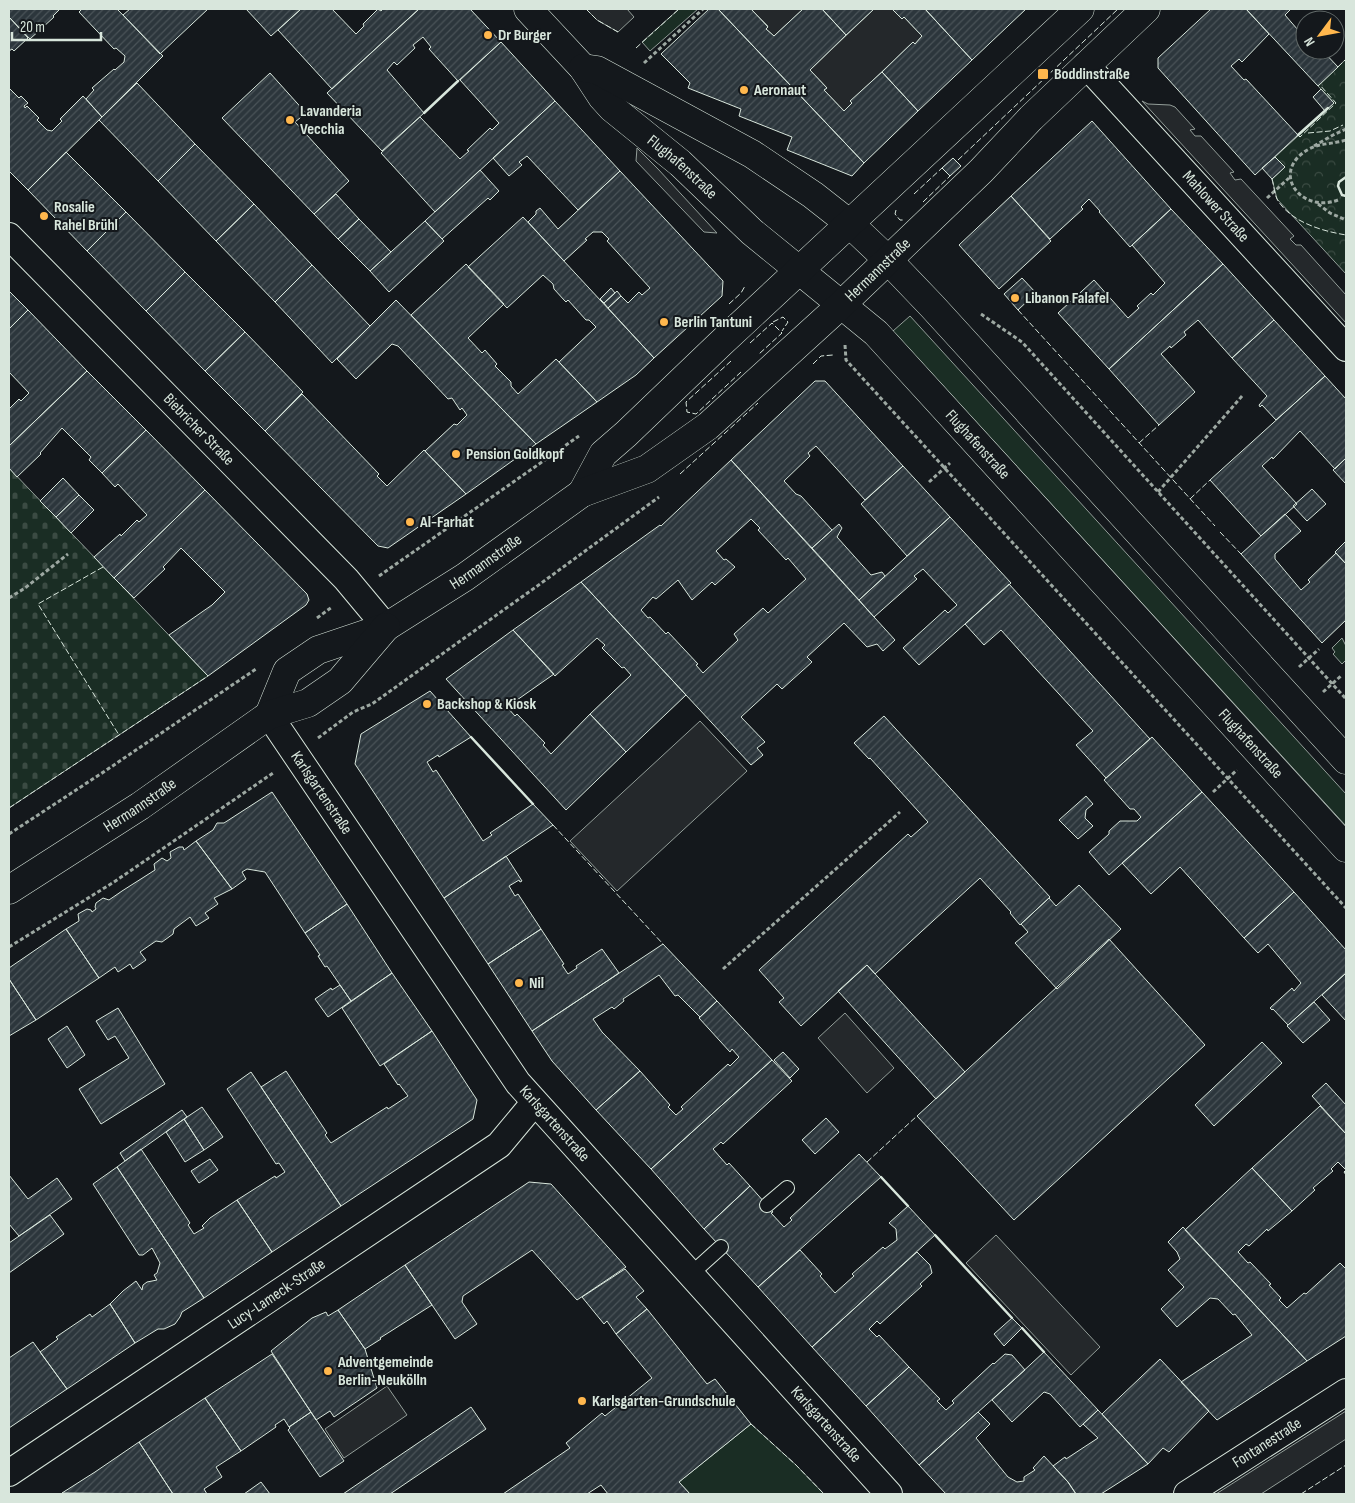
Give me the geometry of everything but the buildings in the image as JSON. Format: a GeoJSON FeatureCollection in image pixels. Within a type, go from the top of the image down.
{"type":"FeatureCollection","features":[{"type":"Feature","properties":{"kind":"main road","name":"Flughafenstraße"},"geometry":{"type":"LineString","coordinates":[[528,9],[583,68],[602,97],[612,108],[680,163],[752,232],[879,337],[1346,848]]}},
{"type":"Feature","properties":{"kind":"main road","name":"Hermannstraße"},"geometry":{"type":"LineString","coordinates":[[582,493],[602,454],[626,434],[1080,9]]}},
{"type":"Feature","properties":{"kind":"main road","name":"Hermannstraße"},"geometry":{"type":"LineString","coordinates":[[269,715],[287,671],[318,650],[386,627],[464,577],[582,493],[647,469],[708,426],[841,305],[982,171],[1031,118],[1146,9]]}},
{"type":"Feature","properties":{"kind":"main road"},"geometry":{"type":"LineString","coordinates":[[583,68],[597,70],[726,139],[813,194],[850,224],[888,260],[1346,760]]}},
{"type":"Feature","properties":{"kind":"main road","name":"Hermannstraße"},"geometry":{"type":"LineString","coordinates":[[9,890],[140,806],[269,715],[308,704],[340,681],[386,627]]}},
{"type":"Feature","properties":{"kind":"street","name":"Mahlower Straße"},"geometry":{"type":"LineString","coordinates":[[1086,65],[1346,348]]}},
{"type":"Feature","properties":{"kind":"street","name":"Biebricher Straße"},"geometry":{"type":"LineString","coordinates":[[9,236],[346,579],[386,627]]}},
{"type":"Feature","properties":{"kind":"street","name":"Karlsgartenstraße"},"geometry":{"type":"LineString","coordinates":[[269,715],[507,1067],[534,1103],[889,1494]]}},
{"type":"Feature","properties":{"kind":"street","name":"Lucy-Lameck-Straße"},"geometry":{"type":"LineString","coordinates":[[9,1473],[499,1145],[534,1103]]}},
{"type":"Feature","properties":{"kind":"street","name":"Fontanestraße"},"geometry":{"type":"LineString","coordinates":[[1187,1494],[1346,1392]]}},
{"type":"Feature","properties":{"kind":"lane"},"geometry":{"type":"LineString","coordinates":[[768,1205],[787,1188]]}},
{"type":"Feature","properties":{"kind":"lane"},"geometry":{"type":"LineString","coordinates":[[690,1274],[721,1247]]}},
{"type":"Feature","properties":{"kind":"path"},"geometry":{"type":"LineString","coordinates":[[643,63],[703,9]]}},
{"type":"Feature","properties":{"kind":"path"},"geometry":{"type":"LineString","coordinates":[[1267,198],[1289,178],[1298,158],[1332,134],[1346,129]]}},
{"type":"Feature","properties":{"kind":"path"},"geometry":{"type":"LineString","coordinates":[[1309,149],[1346,140]]}},
{"type":"Feature","properties":{"kind":"path"},"geometry":{"type":"LineString","coordinates":[[1289,178],[1295,190],[1304,198],[1317,203],[1330,213],[1346,220]]}},
{"type":"Feature","properties":{"kind":"path"},"geometry":{"type":"LineString","coordinates":[[1317,203],[1330,203],[1338,200]]}},
{"type":"Feature","properties":{"kind":"path"},"geometry":{"type":"LineString","coordinates":[[841,305],[846,360],[1346,908]]}},
{"type":"Feature","properties":{"kind":"path"},"geometry":{"type":"LineString","coordinates":[[976,308],[982,315],[1022,342],[1346,699]]}},
{"type":"Feature","properties":{"kind":"path"},"geometry":{"type":"LineString","coordinates":[[1158,492],[1243,396]]}},
{"type":"Feature","properties":{"kind":"path"},"geometry":{"type":"LineString","coordinates":[[391,568],[586,431]]}},
{"type":"Feature","properties":{"kind":"path"},"geometry":{"type":"LineString","coordinates":[[930,482],[950,463]]}},
{"type":"Feature","properties":{"kind":"path"},"geometry":{"type":"LineString","coordinates":[[327,730],[353,712],[372,704],[649,506],[663,494]]}},
{"type":"Feature","properties":{"kind":"path"},"geometry":{"type":"LineString","coordinates":[[9,598],[25,588],[68,554]]}},
{"type":"Feature","properties":{"kind":"path"},"geometry":{"type":"LineString","coordinates":[[1296,669],[1319,650]]}},
{"type":"Feature","properties":{"kind":"path"},"geometry":{"type":"LineString","coordinates":[[9,834],[105,772],[258,667]]}},
{"type":"Feature","properties":{"kind":"path"},"geometry":{"type":"LineString","coordinates":[[9,947],[114,882],[275,771]]}},
{"type":"Feature","properties":{"kind":"path"},"geometry":{"type":"LineString","coordinates":[[723,969],[900,812]]}},
{"type":"Feature","properties":{"kind":"green space"},"geometry":{"type":"Polygon","coordinates":[[[679,9],[698,9],[650,51],[642,42],[679,9]]]}},
{"type":"Feature","properties":{"kind":"green space"},"geometry":{"type":"Polygon","coordinates":[[[1345,60],[1346,274],[1277,199],[1272,179],[1285,167],[1275,157],[1334,103],[1318,86],[1345,60]]]}},
{"type":"Feature","properties":{"kind":"green space"},"geometry":{"type":"Polygon","coordinates":[[[910,316],[1346,794],[1346,826],[893,331],[910,316]]]}},
{"type":"Feature","properties":{"kind":"green space"},"geometry":{"type":"Polygon","coordinates":[[[9,468],[208,676],[9,808],[9,468]]]}},
{"type":"Feature","properties":{"kind":"green space"},"geometry":{"type":"Polygon","coordinates":[[[1342,638],[1346,646],[1346,660],[1342,664],[1333,654],[1335,652],[1332,648],[1342,638]]]}},
{"type":"Feature","properties":{"kind":"green space"},"geometry":{"type":"Polygon","coordinates":[[[751,1424],[796,1465],[824,1494],[690,1494],[679,1482],[751,1424]]]}},
{"type":"Feature","properties":{"kind":"shaded area"},"geometry":{"type":"Polygon","coordinates":[[[586,9],[627,9],[634,17],[618,32],[597,20],[586,9]]]}},
{"type":"Feature","properties":{"kind":"shaded area"},"geometry":{"type":"Polygon","coordinates":[[[751,9],[803,9],[774,36],[766,29],[768,26],[751,9]]]}},
{"type":"Feature","properties":{"kind":"shaded area"},"geometry":{"type":"Polygon","coordinates":[[[874,9],[892,9],[902,19],[904,17],[922,36],[915,44],[912,43],[851,101],[852,103],[844,111],[824,90],[827,88],[810,70],[874,9]]]}},
{"type":"Feature","properties":{"kind":"shaded area"},"geometry":{"type":"Polygon","coordinates":[[[1142,101],[1148,104],[1175,107],[1195,129],[1190,130],[1195,136],[1201,136],[1234,172],[1230,173],[1235,180],[1241,179],[1294,236],[1290,239],[1296,245],[1301,245],[1346,295],[1346,323],[1142,101]]]}},
{"type":"Feature","properties":{"kind":"shaded area"},"geometry":{"type":"Polygon","coordinates":[[[637,148],[717,233],[704,232],[636,161],[637,148]]]}},
{"type":"Feature","properties":{"kind":"shaded area"},"geometry":{"type":"Polygon","coordinates":[[[700,721],[747,771],[617,891],[570,841],[700,721]]]}},
{"type":"Feature","properties":{"kind":"shaded area"},"geometry":{"type":"Polygon","coordinates":[[[845,1013],[894,1068],[867,1093],[818,1038],[845,1013]]]}},
{"type":"Feature","properties":{"kind":"shaded area"},"geometry":{"type":"Polygon","coordinates":[[[996,1235],[1100,1347],[1071,1375],[966,1263],[996,1235]]]}},
{"type":"Feature","properties":{"kind":"shaded area"},"geometry":{"type":"Polygon","coordinates":[[[387,1386],[407,1415],[344,1458],[325,1429],[387,1386]]]}},
{"type":"Feature","properties":{"kind":"shaded area"},"geometry":{"type":"Polygon","coordinates":[[[1346,1411],[1346,1439],[1261,1494],[1216,1494],[1346,1411]]]}},
{"type":"Feature","properties":{"kind":"fence"},"geometry":{"type":"LineString","coordinates":[[586,9],[597,20],[618,32]]}},
{"type":"Feature","properties":{"kind":"fence"},"geometry":{"type":"LineString","coordinates":[[636,48],[679,9]]}},
{"type":"Feature","properties":{"kind":"fence"},"geometry":{"type":"LineString","coordinates":[[958,160],[1118,9]]}},
{"type":"Feature","properties":{"kind":"fence"},"geometry":{"type":"LineString","coordinates":[[1338,67],[1346,59]]}},
{"type":"Feature","properties":{"kind":"fence"},"geometry":{"type":"LineString","coordinates":[[1298,135],[1300,137],[1336,103],[1319,84]]}},
{"type":"Feature","properties":{"kind":"fence"},"geometry":{"type":"LineString","coordinates":[[1308,133],[1330,131],[1343,125]]}},
{"type":"Feature","properties":{"kind":"fence"},"geometry":{"type":"LineString","coordinates":[[914,194],[942,168]]}},
{"type":"Feature","properties":{"kind":"fence"},"geometry":{"type":"LineString","coordinates":[[923,202],[950,176]]}},
{"type":"Feature","properties":{"kind":"fence"},"geometry":{"type":"LineString","coordinates":[[1272,179],[1277,199],[1290,214],[1317,228],[1346,235]]}},
{"type":"Feature","properties":{"kind":"fence"},"geometry":{"type":"LineString","coordinates":[[896,210],[895,214],[900,220],[905,220]]}},
{"type":"Feature","properties":{"kind":"fence"},"geometry":{"type":"LineString","coordinates":[[729,304],[741,293],[745,286]]}},
{"type":"Feature","properties":{"kind":"fence"},"geometry":{"type":"LineString","coordinates":[[1018,310],[1215,526]]}},
{"type":"Feature","properties":{"kind":"fence"},"geometry":{"type":"LineString","coordinates":[[773,322],[783,317],[788,322],[782,331]]}},
{"type":"Feature","properties":{"kind":"fence"},"geometry":{"type":"LineString","coordinates":[[750,343],[772,323],[782,333],[759,354]]}},
{"type":"Feature","properties":{"kind":"fence"},"geometry":{"type":"LineString","coordinates":[[813,364],[821,356],[833,355]]}},
{"type":"Feature","properties":{"kind":"fence"},"geometry":{"type":"LineString","coordinates":[[731,361],[686,402],[687,412],[696,414],[741,372]]}},
{"type":"Feature","properties":{"kind":"fence"},"geometry":{"type":"LineString","coordinates":[[680,474],[758,403]]}},
{"type":"Feature","properties":{"kind":"fence"},"geometry":{"type":"LineString","coordinates":[[1139,443],[1159,425]]}},
{"type":"Feature","properties":{"kind":"fence"},"geometry":{"type":"LineString","coordinates":[[1190,499],[1210,480]]}},
{"type":"Feature","properties":{"kind":"fence"},"geometry":{"type":"LineString","coordinates":[[1220,532],[1241,554]]}},
{"type":"Feature","properties":{"kind":"fence"},"geometry":{"type":"LineString","coordinates":[[103,567],[38,604],[119,735]]}},
{"type":"Feature","properties":{"kind":"fence"},"geometry":{"type":"LineString","coordinates":[[9,808],[208,676]]}},
{"type":"Feature","properties":{"kind":"fence"},"geometry":{"type":"LineString","coordinates":[[553,825],[663,944]]}},
{"type":"Feature","properties":{"kind":"fence"},"geometry":{"type":"LineString","coordinates":[[867,1162],[917,1116]]}},
{"type":"Feature","properties":{"kind":"fence"},"geometry":{"type":"LineString","coordinates":[[751,1424],[796,1465],[824,1494]]}},
{"type":"Feature","properties":{"kind":"fence"},"geometry":{"type":"LineString","coordinates":[[1301,1494],[1346,1465]]}},
{"type":"Feature","properties":{"kind":"wall"},"geometry":{"type":"LineString","coordinates":[[424,113],[458,81]]}},
{"type":"Feature","properties":{"kind":"wall"},"geometry":{"type":"LineString","coordinates":[[1298,135],[1328,108]]}},
{"type":"Feature","properties":{"kind":"wall"},"geometry":{"type":"LineString","coordinates":[[1346,177],[1339,182],[1338,186],[1342,195],[1346,196]]}},
{"type":"Feature","properties":{"kind":"wall"},"geometry":{"type":"LineString","coordinates":[[471,737],[533,804]]}},
{"type":"Feature","properties":{"kind":"wall"},"geometry":{"type":"LineString","coordinates":[[881,1177],[908,1206]]}},
{"type":"Feature","properties":{"kind":"wall"},"geometry":{"type":"LineString","coordinates":[[935,1235],[1012,1318]]}},
{"type":"Feature","properties":{"kind":"wall"},"geometry":{"type":"LineString","coordinates":[[1022,1328],[1044,1352]]}},
{"type":"Feature","properties":{"kind":"place","name":"Dr Burger"},"geometry":{"type":"Point","coordinates":[488,35]}},
{"type":"Feature","properties":{"kind":"place","name":"Boddinstraße"},"geometry":{"type":"Point","coordinates":[1043,74]}},
{"type":"Feature","properties":{"kind":"place","name":"Aeronaut"},"geometry":{"type":"Point","coordinates":[744,90]}},
{"type":"Feature","properties":{"kind":"place","name":"Lavanderia Vecchia"},"geometry":{"type":"Point","coordinates":[290,120]}},
{"type":"Feature","properties":{"kind":"place","name":"Rosalie Rahel Brühl"},"geometry":{"type":"Point","coordinates":[44,216]}},
{"type":"Feature","properties":{"kind":"place","name":"Libanon Falafel"},"geometry":{"type":"Point","coordinates":[1015,298]}},
{"type":"Feature","properties":{"kind":"place","name":"Berlin Tantuni"},"geometry":{"type":"Point","coordinates":[664,322]}},
{"type":"Feature","properties":{"kind":"place","name":"Pension Goldkopf"},"geometry":{"type":"Point","coordinates":[456,454]}},
{"type":"Feature","properties":{"kind":"place","name":"Al-Farhat"},"geometry":{"type":"Point","coordinates":[410,522]}},
{"type":"Feature","properties":{"kind":"place","name":"Backshop & Kiosk"},"geometry":{"type":"Point","coordinates":[427,704]}},
{"type":"Feature","properties":{"kind":"place","name":"Nil"},"geometry":{"type":"Point","coordinates":[519,983]}},
{"type":"Feature","properties":{"kind":"place","name":"Adventgemeinde Berlin-Neukölln"},"geometry":{"type":"Point","coordinates":[328,1371]}},
{"type":"Feature","properties":{"kind":"place","name":"Karlsgarten-Grundschule"},"geometry":{"type":"Point","coordinates":[582,1401]}}]}
